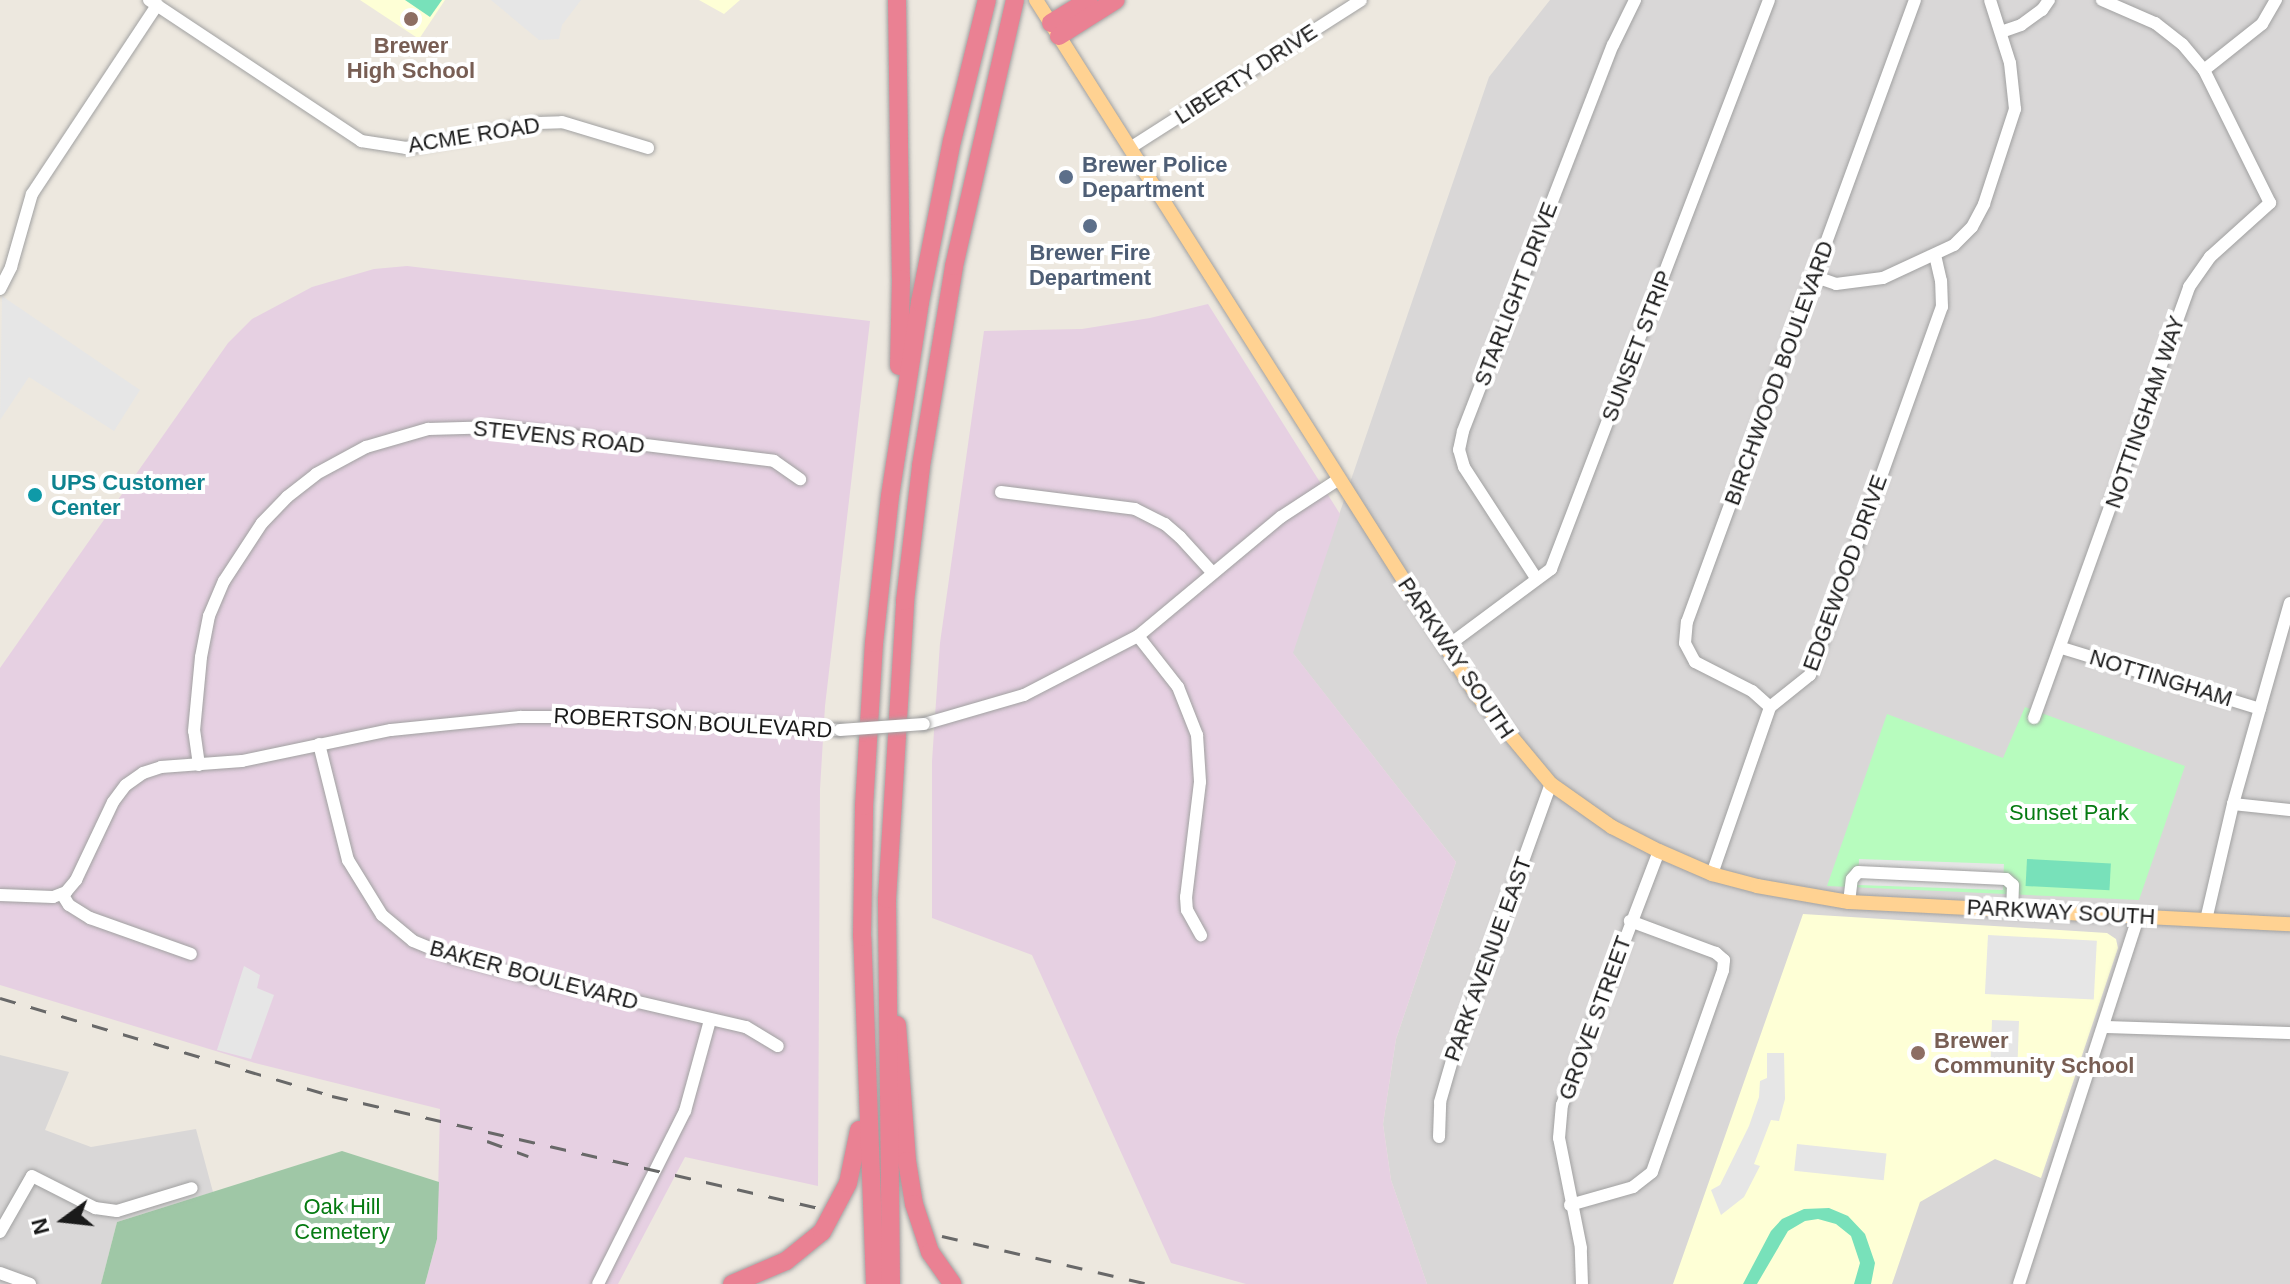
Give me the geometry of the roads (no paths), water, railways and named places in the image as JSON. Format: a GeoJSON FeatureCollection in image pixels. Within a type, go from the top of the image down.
{"type":"FeatureCollection","features":[{"type":"Feature","properties":{"kind":"highway"},"geometry":{"type":"LineString","coordinates":[[875,1284],[864,1035],[866,774],[901,301],[897,0]]}},
{"type":"Feature","properties":{"kind":"highway"},"geometry":{"type":"LineString","coordinates":[[886,529],[928,259],[987,0]]}},
{"type":"Feature","properties":{"kind":"highway"},"geometry":{"type":"LineString","coordinates":[[891,1284],[886,1030],[888,866],[902,635],[926,433],[965,210],[1015,0]]}},
{"type":"Feature","properties":{"kind":"highway"},"geometry":{"type":"LineString","coordinates":[[1055,30],[1089,0]]}},
{"type":"Feature","properties":{"kind":"highway"},"geometry":{"type":"LineString","coordinates":[[1055,30],[1116,0]]}},
{"type":"Feature","properties":{"kind":"highway"},"geometry":{"type":"LineString","coordinates":[[888,866],[910,1183],[927,1243],[952,1284]]}},
{"type":"Feature","properties":{"kind":"highway"},"geometry":{"type":"LineString","coordinates":[[732,1284],[795,1256],[822,1232],[836,1210],[856,1154],[864,1035]]}},
{"type":"Feature","properties":{"kind":"main road","name":"PARKWAY SOUTH"},"geometry":{"type":"LineString","coordinates":[[1038,3],[1446,647],[1510,739],[1551,784],[1612,827],[1659,851],[1712,874],[1757,886],[1849,902],[2290,924]]}},
{"type":"Feature","properties":{"kind":"street","name":"LIBERTY DRIVE"},"geometry":{"type":"LineString","coordinates":[[1130,148],[1361,0]]}},
{"type":"Feature","properties":{"kind":"street","name":"STARLIGHT DRIVE"},"geometry":{"type":"LineString","coordinates":[[1536,578],[1464,467],[1459,450],[1463,431],[1613,45],[1635,0]]}},
{"type":"Feature","properties":{"kind":"street","name":"SUNSET STRIP"},"geometry":{"type":"LineString","coordinates":[[1446,647],[1551,569],[1769,0]]}},
{"type":"Feature","properties":{"kind":"street","name":"BIRCHWOOD BOULEVARD"},"geometry":{"type":"LineString","coordinates":[[1770,707],[1752,691],[1695,662],[1685,643],[1687,622],[1915,0]]}},
{"type":"Feature","properties":{"kind":"street"},"geometry":{"type":"LineString","coordinates":[[1816,277],[1836,284],[1857,284],[1883,278],[1935,256],[1954,245],[1972,227],[1984,204],[2015,109],[2015,93],[1990,0]]}},
{"type":"Feature","properties":{"kind":"street"},"geometry":{"type":"LineString","coordinates":[[2001,32],[2021,25],[2042,10],[2049,0]]}},
{"type":"Feature","properties":{"kind":"street"},"geometry":{"type":"LineString","coordinates":[[2102,0],[2155,23],[2182,44],[2204,70],[2262,24],[2276,0]]}},
{"type":"Feature","properties":{"kind":"street"},"geometry":{"type":"LineString","coordinates":[[0,289],[11,267],[32,194],[153,3]]}},
{"type":"Feature","properties":{"kind":"street","name":"ACME ROAD"},"geometry":{"type":"LineString","coordinates":[[153,3],[361,141],[406,148],[538,123],[562,122],[648,148]]}},
{"type":"Feature","properties":{"kind":"street","name":"NOTTINGHAM WAY"},"geometry":{"type":"LineString","coordinates":[[2034,718],[2062,648],[2189,287],[2210,257],[2270,203],[2204,70]]}},
{"type":"Feature","properties":{"kind":"street","name":"EDGEWOOD DRIVE"},"geometry":{"type":"LineString","coordinates":[[1770,707],[1810,675],[1942,307],[1941,281],[1935,256]]}},
{"type":"Feature","properties":{"kind":"street","name":"STEVENS ROAD"},"geometry":{"type":"LineString","coordinates":[[199,765],[194,731],[201,657],[209,616],[224,581],[262,523],[287,497],[355,452],[395,436],[428,429],[499,427],[774,461],[800,479]]}},
{"type":"Feature","properties":{"kind":"street","name":"ROBERTSON BOULEVARD"},"geometry":{"type":"LineString","coordinates":[[62,894],[76,880],[91,842],[126,785],[143,773],[161,767],[242,761],[436,724],[560,715],[650,717],[840,730],[924,724],[1033,692],[1138,636],[1281,517],[1339,479]]}},
{"type":"Feature","properties":{"kind":"street"},"geometry":{"type":"LineString","coordinates":[[1001,492],[1135,509],[1173,530],[1212,572]]}},
{"type":"Feature","properties":{"kind":"street"},"geometry":{"type":"LineString","coordinates":[[2206,920],[2233,804],[2290,603]]}},
{"type":"Feature","properties":{"kind":"street"},"geometry":{"type":"LineString","coordinates":[[1138,636],[1178,687],[1197,735],[1200,782],[1186,897],[1187,910],[1201,935]]}},
{"type":"Feature","properties":{"kind":"street","name":"NOTTINGHAM"},"geometry":{"type":"LineString","coordinates":[[2062,648],[2260,709]]}},
{"type":"Feature","properties":{"kind":"street"},"geometry":{"type":"LineString","coordinates":[[1712,874],[1770,707]]}},
{"type":"Feature","properties":{"kind":"street","name":"BAKER BOULEVARD"},"geometry":{"type":"LineString","coordinates":[[319,744],[348,860],[382,915],[413,941],[480,964],[746,1027],[778,1046]]}},
{"type":"Feature","properties":{"kind":"street","name":"PARK AVENUE EAST"},"geometry":{"type":"LineString","coordinates":[[1439,1137],[1440,1102],[1455,1050],[1551,784]]}},
{"type":"Feature","properties":{"kind":"street"},"geometry":{"type":"LineString","coordinates":[[2233,804],[2290,810]]}},
{"type":"Feature","properties":{"kind":"street","name":"GROVE STREET"},"geometry":{"type":"LineString","coordinates":[[1582,1284],[1581,1248],[1559,1138],[1562,1105],[1659,851]]}},
{"type":"Feature","properties":{"kind":"street"},"geometry":{"type":"LineString","coordinates":[[1849,902],[1854,874],[1873,873],[2006,879],[2013,885],[2012,909]]}},
{"type":"Feature","properties":{"kind":"street"},"geometry":{"type":"LineString","coordinates":[[0,895],[62,894],[69,905],[90,918],[191,954]]}},
{"type":"Feature","properties":{"kind":"street"},"geometry":{"type":"LineString","coordinates":[[2019,1284],[2105,1027],[2138,917]]}},
{"type":"Feature","properties":{"kind":"street"},"geometry":{"type":"LineString","coordinates":[[1570,1205],[1633,1187],[1652,1172],[1723,970],[1724,960],[1716,953],[1630,921]]}},
{"type":"Feature","properties":{"kind":"street"},"geometry":{"type":"LineString","coordinates":[[598,1284],[685,1111],[710,1020]]}},
{"type":"Feature","properties":{"kind":"street"},"geometry":{"type":"LineString","coordinates":[[2105,1027],[2290,1033]]}},
{"type":"Feature","properties":{"kind":"street"},"geometry":{"type":"LineString","coordinates":[[0,1232],[32,1176],[95,1208],[117,1211],[192,1188]]}},
{"type":"Feature","properties":{"kind":"street"},"geometry":{"type":"LineString","coordinates":[[0,1273],[30,1284]]}},
{"type":"Feature","properties":{"kind":"railway"},"geometry":{"type":"LineString","coordinates":[[0,998],[332,1096],[823,1209]]}},
{"type":"Feature","properties":{"kind":"railway"},"geometry":{"type":"LineString","coordinates":[[487,1141],[528,1156]]}},
{"type":"Feature","properties":{"kind":"railway"},"geometry":{"type":"LineString","coordinates":[[942,1236],[1149,1284]]}},
{"type":"Feature","properties":{"kind":"place","name":"Brewer High School"},"geometry":{"type":"Point","coordinates":[411,19]}},
{"type":"Feature","properties":{"kind":"place","name":"Brewer Police Department"},"geometry":{"type":"Point","coordinates":[1066,177]}},
{"type":"Feature","properties":{"kind":"place","name":"Brewer Fire Department"},"geometry":{"type":"Point","coordinates":[1090,226]}},
{"type":"Feature","properties":{"kind":"place","name":"UPS Customer Center"},"geometry":{"type":"Point","coordinates":[35,495]}},
{"type":"Feature","properties":{"kind":"place","name":"Brewer Community School"},"geometry":{"type":"Point","coordinates":[1918,1053]}},
{"type":"Feature","properties":{"kind":"park label","name":"Sunset Park"},"geometry":{"type":"Point","coordinates":[2069,813]}},
{"type":"Feature","properties":{"kind":"park label","name":"Oak Hill Cemetery"},"geometry":{"type":"Point","coordinates":[342,1218]}}]}
